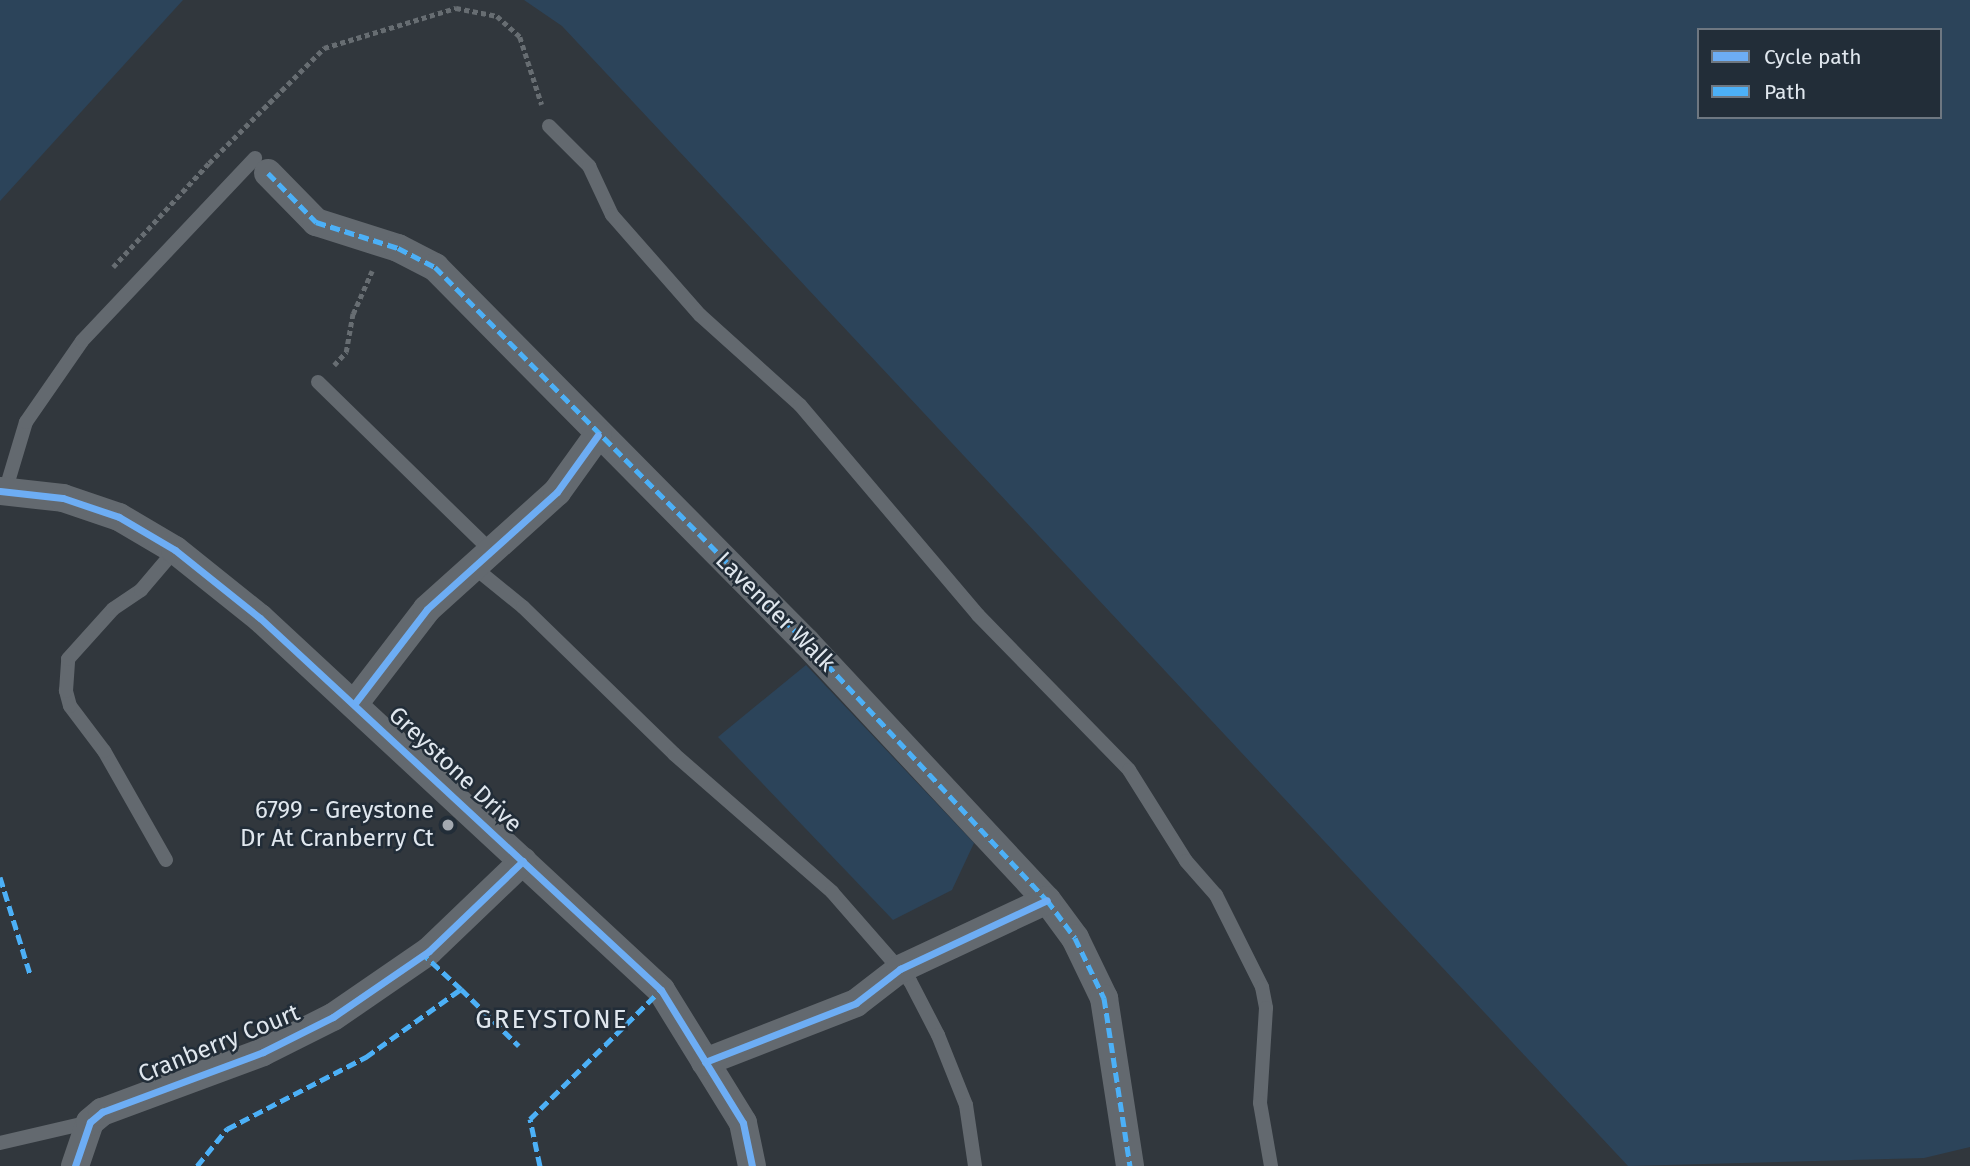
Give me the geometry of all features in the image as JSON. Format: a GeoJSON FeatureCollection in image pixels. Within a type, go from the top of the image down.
{"type":"FeatureCollection","features":[{"type":"Feature","properties":{"kind":"street","name":"Lavender Walk"},"geometry":{"type":"LineString","coordinates":[[262,166],[316,222],[382,244],[435,267],[598,435],[806,642],[1047,900],[1075,938],[1104,998],[1127,1125],[1130,1166]]}},
{"type":"Feature","properties":{"kind":"street"},"geometry":{"type":"LineString","coordinates":[[355,703],[427,609],[557,492],[598,435]]}},
{"type":"Feature","properties":{"kind":"street","name":"Greystone Drive"},"geometry":{"type":"LineString","coordinates":[[2,492],[49,495],[92,506],[132,523],[175,550],[355,703],[662,990],[743,1123],[752,1166]]}},
{"type":"Feature","properties":{"kind":"street","name":"Cranberry Court"},"geometry":{"type":"LineString","coordinates":[[90,1122],[153,1091],[263,1052],[333,1017],[429,951],[523,861]]}},
{"type":"Feature","properties":{"kind":"street"},"geometry":{"type":"LineString","coordinates":[[705,1062],[856,1003],[900,970],[1047,900]]}},
{"type":"Feature","properties":{"kind":"street"},"geometry":{"type":"LineString","coordinates":[[75,1166],[90,1122]]}},
{"type":"Feature","properties":{"kind":"lane"},"geometry":{"type":"LineString","coordinates":[[549,126],[589,166],[612,215],[700,315],[800,405],[978,615],[1129,770],[1186,861],[1216,895],[1262,987],[1266,1008],[1260,1103],[1271,1166]]}},
{"type":"Feature","properties":{"kind":"lane"},"geometry":{"type":"LineString","coordinates":[[2,492],[26,422],[82,341],[262,166]]}},
{"type":"Feature","properties":{"kind":"lane"},"geometry":{"type":"LineString","coordinates":[[318,382],[484,560],[523,607],[674,754],[832,892],[900,970],[938,1035],[966,1105],[975,1166]]}},
{"type":"Feature","properties":{"kind":"lane"},"geometry":{"type":"LineString","coordinates":[[166,860],[104,751],[70,706],[66,691],[68,659],[113,609],[141,590],[175,550]]}},
{"type":"Feature","properties":{"kind":"lane"},"geometry":{"type":"LineString","coordinates":[[0,1143],[90,1122]]}},
{"type":"Feature","properties":{"kind":"path"},"geometry":{"type":"LineString","coordinates":[[237,135],[324,48],[456,8],[497,16],[520,37],[549,126]]}},
{"type":"Feature","properties":{"kind":"path"},"geometry":{"type":"LineString","coordinates":[[318,382],[346,352],[354,314],[382,244]]}},
{"type":"Feature","properties":{"kind":"shaded area"},"geometry":{"type":"Polygon","coordinates":[[[0,0],[183,0],[0,201],[0,0]]]}},
{"type":"Feature","properties":{"kind":"shaded area"},"geometry":{"type":"Polygon","coordinates":[[[524,0],[1970,0],[1970,1147],[1924,1158],[1628,1166],[562,26],[524,0]]]}},
{"type":"Feature","properties":{"kind":"shaded area"},"geometry":{"type":"Polygon","coordinates":[[[806,665],[974,843],[952,890],[893,920],[718,737],[806,665]]]}},
{"type":"Feature","properties":{"kind":"marked path"},"geometry":{"type":"LineString","coordinates":[[268,173],[316,222],[398,248],[435,267],[806,642],[1047,900],[1075,938],[1104,998],[1130,1166]]}},
{"type":"Feature","properties":{"kind":"marked path"},"geometry":{"type":"LineString","coordinates":[[0,877],[30,974]]}},
{"type":"Feature","properties":{"kind":"marked path"},"geometry":{"type":"LineString","coordinates":[[197,1166],[227,1129],[366,1057],[461,989],[424,955]]}},
{"type":"Feature","properties":{"kind":"marked path"},"geometry":{"type":"LineString","coordinates":[[461,989],[519,1046]]}},
{"type":"Feature","properties":{"kind":"marked path"},"geometry":{"type":"LineString","coordinates":[[540,1166],[530,1119],[661,990]]}},
{"type":"Feature","properties":{"kind":"cycle path"},"geometry":{"type":"LineString","coordinates":[[355,703],[427,609],[557,492],[598,435]]}},
{"type":"Feature","properties":{"kind":"cycle path"},"geometry":{"type":"LineString","coordinates":[[0,491],[63,498],[119,517],[175,550],[260,618],[661,990],[743,1123],[752,1166]]}},
{"type":"Feature","properties":{"kind":"cycle path"},"geometry":{"type":"LineString","coordinates":[[75,1166],[90,1122],[102,1112],[263,1052],[333,1017],[429,951],[523,861]]}},
{"type":"Feature","properties":{"kind":"cycle path"},"geometry":{"type":"LineString","coordinates":[[705,1062],[856,1003],[900,969],[1047,900]]}},
{"type":"Feature","properties":{"kind":"place","name":"6799 - Greystone Dr At Cranberry Ct"},"geometry":{"type":"Point","coordinates":[448,825]}},
{"type":"Feature","properties":{"kind":"district","name":"GREYSTONE"},"geometry":{"type":"Point","coordinates":[552,1020]}}]}
